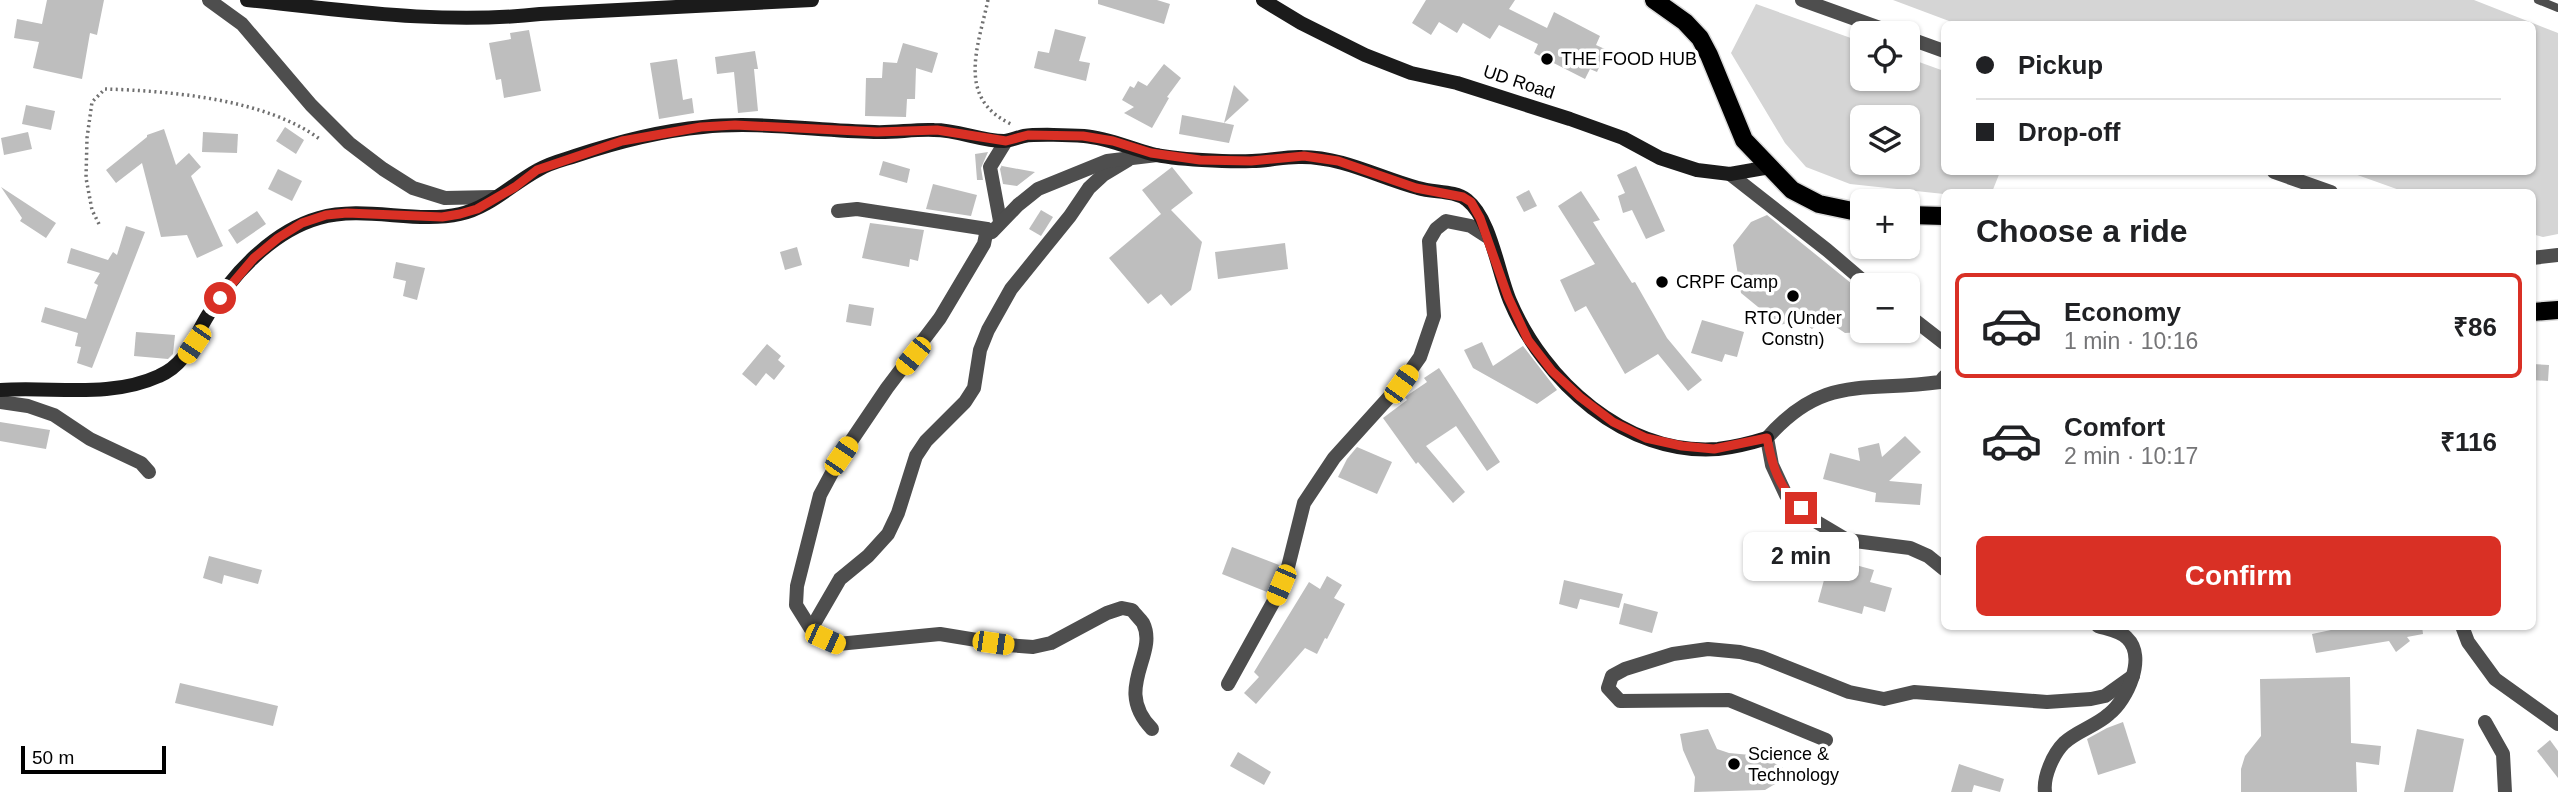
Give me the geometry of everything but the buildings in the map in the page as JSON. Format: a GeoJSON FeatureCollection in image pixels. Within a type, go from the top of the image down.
{"type":"FeatureCollection","features":[{"type":"Feature","properties":{"kind":"main road"},"geometry":{"type":"LineString","coordinates":[[247,0],[417,18],[497,19],[540,14],[812,0]]}},
{"type":"Feature","properties":{"kind":"main road","name":"UD Road"},"geometry":{"type":"LineString","coordinates":[[1263,0],[1301,23],[1365,55],[1411,74],[1457,83],[1570,119],[1623,138],[1660,158],[1697,170],[1730,174],[1770,167]]}},
{"type":"Feature","properties":{"kind":"main road"},"geometry":{"type":"LineString","coordinates":[[1654,0],[1685,22],[1700,38],[1744,140],[1792,190],[1819,204],[1850,210]]}},
{"type":"Feature","properties":{"kind":"main road"},"geometry":{"type":"LineString","coordinates":[[0,390],[52,388],[107,391],[154,379],[171,370],[186,356],[210,311],[229,285],[270,244],[302,223],[326,215],[347,213],[442,217],[460,214],[477,209],[515,187],[537,170],[575,156],[622,141],[701,127],[735,125],[877,132],[937,130],[1006,141],[1028,135],[1083,136],[1113,141],[1158,155],[1200,160],[1251,161],[1304,156],[1338,161],[1416,188],[1463,197],[1471,202],[1480,218],[1508,297],[1528,340],[1552,371],[1580,397],[1613,422],[1646,438],[1682,446],[1714,449],[1767,438]]}},
{"type":"Feature","properties":{"kind":"main road"},"geometry":{"type":"LineString","coordinates":[[1920,215],[1941,216]]}},
{"type":"Feature","properties":{"kind":"main road"},"geometry":{"type":"LineString","coordinates":[[2536,312],[2558,310]]}},
{"type":"Feature","properties":{"kind":"street"},"geometry":{"type":"LineString","coordinates":[[209,0],[242,24],[311,105],[349,142],[383,169],[413,188],[444,198],[494,197]]}},
{"type":"Feature","properties":{"kind":"street"},"geometry":{"type":"LineString","coordinates":[[1802,0],[1861,21]]}},
{"type":"Feature","properties":{"kind":"street"},"geometry":{"type":"LineString","coordinates":[[1920,42],[1941,50]]}},
{"type":"Feature","properties":{"kind":"street"},"geometry":{"type":"LineString","coordinates":[[994,225],[990,167],[1006,141]]}},
{"type":"Feature","properties":{"kind":"street"},"geometry":{"type":"LineString","coordinates":[[1152,729],[1143,720],[1135,699],[1139,667],[1146,642],[1143,624],[1132,610],[1122,608],[1107,613],[1051,643],[1033,647],[940,634],[838,644],[811,629],[796,605],[797,586],[820,495],[841,456],[887,388],[940,318],[994,225],[1038,189],[1107,161],[1158,155]]}},
{"type":"Feature","properties":{"kind":"street"},"geometry":{"type":"LineString","coordinates":[[811,629],[840,579],[868,556],[888,534],[898,513],[916,456],[926,441],[965,402],[974,388],[980,350],[1011,289],[1089,188],[1103,175],[1132,158]]}},
{"type":"Feature","properties":{"kind":"street"},"geometry":{"type":"LineString","coordinates":[[1730,174],[1854,273]]}},
{"type":"Feature","properties":{"kind":"street"},"geometry":{"type":"LineString","coordinates":[[2282,175],[2322,189]]}},
{"type":"Feature","properties":{"kind":"street"},"geometry":{"type":"LineString","coordinates":[[838,211],[857,209],[994,225]]}},
{"type":"Feature","properties":{"kind":"street"},"geometry":{"type":"LineString","coordinates":[[1228,684],[1283,580],[1304,503],[1334,458],[1401,384],[1420,357],[1434,316],[1429,241],[1436,229],[1446,221],[1472,226],[1488,237]]}},
{"type":"Feature","properties":{"kind":"street"},"geometry":{"type":"LineString","coordinates":[[2536,258],[2558,255]]}},
{"type":"Feature","properties":{"kind":"street"},"geometry":{"type":"LineString","coordinates":[[1920,324],[1941,341]]}},
{"type":"Feature","properties":{"kind":"street"},"geometry":{"type":"LineString","coordinates":[[1941,381],[1913,386],[1857,387],[1825,394],[1786,417],[1767,438],[1772,465],[1786,495],[1815,520],[1847,540],[1909,548],[1928,556],[1941,567]]}},
{"type":"Feature","properties":{"kind":"street"},"geometry":{"type":"LineString","coordinates":[[0,402],[29,406],[54,415],[90,439],[141,463],[149,472]]}},
{"type":"Feature","properties":{"kind":"street"},"geometry":{"type":"LineString","coordinates":[[2044,789],[2051,762],[2063,744],[2109,715],[2123,701],[2133,676],[2135,649],[2127,637],[2113,630]]}},
{"type":"Feature","properties":{"kind":"street"},"geometry":{"type":"LineString","coordinates":[[2464,630],[2468,642],[2495,679],[2558,724]]}},
{"type":"Feature","properties":{"kind":"street"},"geometry":{"type":"LineString","coordinates":[[1826,740],[1729,700],[1620,701],[1608,688],[1612,676],[1625,669],[1673,654],[1708,649],[1761,657],[1849,692],[1885,699],[1914,692],[2047,702],[2091,699],[2105,696],[2133,676]]}},
{"type":"Feature","properties":{"kind":"street"},"geometry":{"type":"LineString","coordinates":[[2485,722],[2503,754],[2505,792]]}},
{"type":"Feature","properties":{"kind":"lane"},"geometry":{"type":"LineString","coordinates":[[2538,0],[2558,8]]}},
{"type":"Feature","properties":{"kind":"path"},"geometry":{"type":"LineString","coordinates":[[988,0],[975,58],[974,80],[982,102],[996,116],[1028,135]]}},
{"type":"Feature","properties":{"kind":"path"},"geometry":{"type":"LineString","coordinates":[[99,224],[92,209],[86,178],[87,138],[92,102],[106,89],[205,96],[268,114],[310,132],[330,147]]}},
{"type":"Feature","properties":{"kind":"shaded area"},"geometry":{"type":"Polygon","coordinates":[[[1893,0],[2474,0],[2527,21],[1949,21],[1893,0]]]}},
{"type":"Feature","properties":{"kind":"shaded area"},"geometry":{"type":"Polygon","coordinates":[[[1756,4],[1850,38],[1850,91],[1920,91],[1920,62],[1941,70],[1941,175],[1999,175],[1993,189],[1941,189],[1941,194],[1920,191],[1920,189],[1850,184],[1806,167],[1785,143],[1731,53],[1756,4]]]}},
{"type":"Feature","properties":{"kind":"shaded area"},"geometry":{"type":"Polygon","coordinates":[[[2536,24],[2558,33],[2558,234],[2543,237],[2536,235],[2536,189],[2397,189],[2357,175],[2536,175],[2536,24]]]}},
{"type":"Feature","properties":{"kind":"place","name":"THE FOOD HUB"},"geometry":{"type":"Point","coordinates":[1547,59]}},
{"type":"Feature","properties":{"kind":"place","name":"CRPF Camp"},"geometry":{"type":"Point","coordinates":[1662,282]}},
{"type":"Feature","properties":{"kind":"place","name":"RTO (Under Constn)"},"geometry":{"type":"Point","coordinates":[1793,296]}},
{"type":"Feature","properties":{"kind":"place","name":"Science & Technology"},"geometry":{"type":"Point","coordinates":[1734,764]}},
{"type":"Feature","properties":{"kind":"route"},"geometry":{"type":"LineString","coordinates":[[220,298],[254,258],[302,223],[326,215],[347,213],[442,217],[460,214],[477,209],[515,187],[537,170],[566,159],[622,141],[701,127],[735,125],[877,132],[937,130],[1006,141],[1028,135],[1083,136],[1113,141],[1170,157],[1200,160],[1251,161],[1304,156],[1338,161],[1416,188],[1453,194],[1471,202],[1488,237],[1508,297],[1528,340],[1552,371],[1580,397],[1613,422],[1646,438],[1682,446],[1714,449],[1767,438],[1772,465],[1786,495],[1801,508]]}}]}
